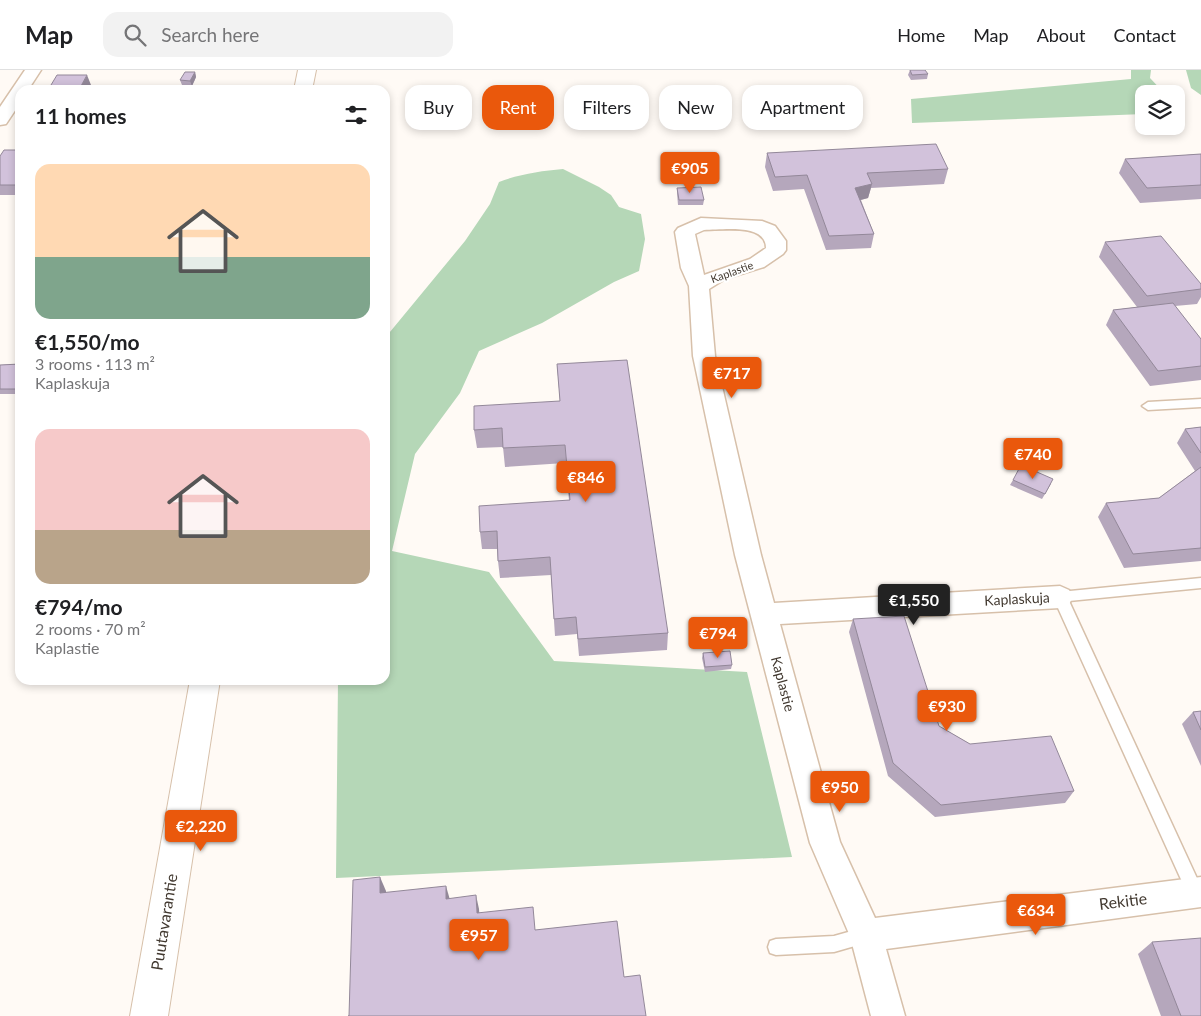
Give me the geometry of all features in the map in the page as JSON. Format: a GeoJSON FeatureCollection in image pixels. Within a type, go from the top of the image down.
{"type":"FeatureCollection","features":[{"type":"Feature","properties":{"kind":"main road"},"geometry":{"type":"LineString","coordinates":[[304,85],[307,70]]}},
{"type":"Feature","properties":{"kind":"main road","name":"Puutavarantie"},"geometry":{"type":"LineString","coordinates":[[149,1016],[204,685]]}},
{"type":"Feature","properties":{"kind":"street"},"geometry":{"type":"LineString","coordinates":[[24,85],[34,70]]}},
{"type":"Feature","properties":{"kind":"street"},"geometry":{"type":"LineString","coordinates":[[0,120],[15,98]]}},
{"type":"Feature","properties":{"kind":"street","name":"Kaplastie"},"geometry":{"type":"LineString","coordinates":[[699,286],[704,356],[748,555],[825,843],[866,935],[888,1016]]}},
{"type":"Feature","properties":{"kind":"street","name":"Kaplaskuja"},"geometry":{"type":"LineString","coordinates":[[765,615],[1060,597]]}},
{"type":"Feature","properties":{"kind":"street","name":"Rekitie"},"geometry":{"type":"LineString","coordinates":[[866,935],[1198,892]]}},
{"type":"Feature","properties":{"kind":"lane"},"geometry":{"type":"LineString","coordinates":[[1148,406],[1201,403]]}},
{"type":"Feature","properties":{"kind":"lane"},"geometry":{"type":"LineString","coordinates":[[1198,892],[1060,597],[1201,582]]}},
{"type":"Feature","properties":{"kind":"lane"},"geometry":{"type":"LineString","coordinates":[[776,947],[834,944],[866,935]]}},
{"type":"Feature","properties":{"kind":"green space"},"geometry":{"type":"Polygon","coordinates":[[[1131,70],[1151,70],[1150,78],[1157,85],[1135,85],[1135,114],[912,123],[911,99],[1131,79],[1131,70]]]}},
{"type":"Feature","properties":{"kind":"green space"},"geometry":{"type":"Polygon","coordinates":[[[1186,70],[1201,70],[1201,95],[1191,88],[1186,70]]]}},
{"type":"Feature","properties":{"kind":"green space"},"geometry":{"type":"Polygon","coordinates":[[[563,169],[611,195],[619,207],[641,214],[645,239],[639,271],[614,282],[542,323],[479,351],[460,393],[415,454],[392,551],[489,572],[554,661],[747,672],[792,857],[336,878],[338,685],[390,685],[390,332],[465,241],[490,204],[499,182],[531,173],[563,169]]]}},
{"type":"Feature","properties":{"kind":"building"},"geometry":{"type":"Polygon","coordinates":[[[910,70],[925,70],[928,74],[912,75],[910,70]]]}},
{"type":"Feature","properties":{"kind":"building"},"geometry":{"type":"Polygon","coordinates":[[[185,72],[195,72],[190,81],[180,80],[185,72]]]}},
{"type":"Feature","properties":{"kind":"building"},"geometry":{"type":"Polygon","coordinates":[[[57,75],[87,75],[82,85],[51,85],[57,75]]]}},
{"type":"Feature","properties":{"kind":"building"},"geometry":{"type":"Polygon","coordinates":[[[936,144],[948,169],[867,173],[872,184],[855,188],[874,234],[829,236],[807,175],[775,177],[767,153],[936,144]]]}},
{"type":"Feature","properties":{"kind":"building"},"geometry":{"type":"Polygon","coordinates":[[[4,150],[15,150],[15,185],[0,185],[0,156],[4,150]]]}},
{"type":"Feature","properties":{"kind":"building"},"geometry":{"type":"Polygon","coordinates":[[[1201,154],[1201,185],[1147,188],[1125,159],[1201,154]]]}},
{"type":"Feature","properties":{"kind":"building"},"geometry":{"type":"Polygon","coordinates":[[[701,187],[704,200],[679,200],[677,188],[701,187]]]}},
{"type":"Feature","properties":{"kind":"building"},"geometry":{"type":"Polygon","coordinates":[[[1161,236],[1201,284],[1201,289],[1147,296],[1105,242],[1161,236]]]}},
{"type":"Feature","properties":{"kind":"building"},"geometry":{"type":"Polygon","coordinates":[[[1173,303],[1201,339],[1201,366],[1158,371],[1113,310],[1173,303]]]}},
{"type":"Feature","properties":{"kind":"building"},"geometry":{"type":"Polygon","coordinates":[[[627,360],[668,633],[578,639],[576,617],[554,619],[550,557],[498,561],[497,531],[480,532],[479,506],[570,500],[565,445],[503,448],[502,428],[474,430],[474,406],[560,401],[557,364],[627,360]]]}},
{"type":"Feature","properties":{"kind":"building"},"geometry":{"type":"Polygon","coordinates":[[[15,364],[15,389],[0,389],[0,365],[15,364]]]}},
{"type":"Feature","properties":{"kind":"building"},"geometry":{"type":"Polygon","coordinates":[[[1201,427],[1201,453],[1185,429],[1201,427]]]}},
{"type":"Feature","properties":{"kind":"building"},"geometry":{"type":"Polygon","coordinates":[[[1021,465],[1053,479],[1045,494],[1013,480],[1021,465]]]}},
{"type":"Feature","properties":{"kind":"building"},"geometry":{"type":"Polygon","coordinates":[[[1201,467],[1201,548],[1133,554],[1106,503],[1159,498],[1201,467]]]}},
{"type":"Feature","properties":{"kind":"building"},"geometry":{"type":"Polygon","coordinates":[[[904,616],[939,726],[970,744],[1051,736],[1074,791],[941,805],[893,763],[853,619],[904,616]]]}},
{"type":"Feature","properties":{"kind":"building"},"geometry":{"type":"Polygon","coordinates":[[[730,651],[732,665],[705,667],[703,653],[730,651]]]}},
{"type":"Feature","properties":{"kind":"building"},"geometry":{"type":"Polygon","coordinates":[[[1201,711],[1201,730],[1193,712],[1201,711]]]}},
{"type":"Feature","properties":{"kind":"building"},"geometry":{"type":"Polygon","coordinates":[[[380,877],[380,893],[446,886],[446,899],[476,895],[477,913],[533,907],[535,930],[617,921],[624,977],[640,975],[646,1016],[349,1016],[353,880],[380,877]]]}},
{"type":"Feature","properties":{"kind":"building"},"geometry":{"type":"Polygon","coordinates":[[[1201,938],[1201,1016],[1181,1016],[1152,942],[1201,938]]]}}]}
